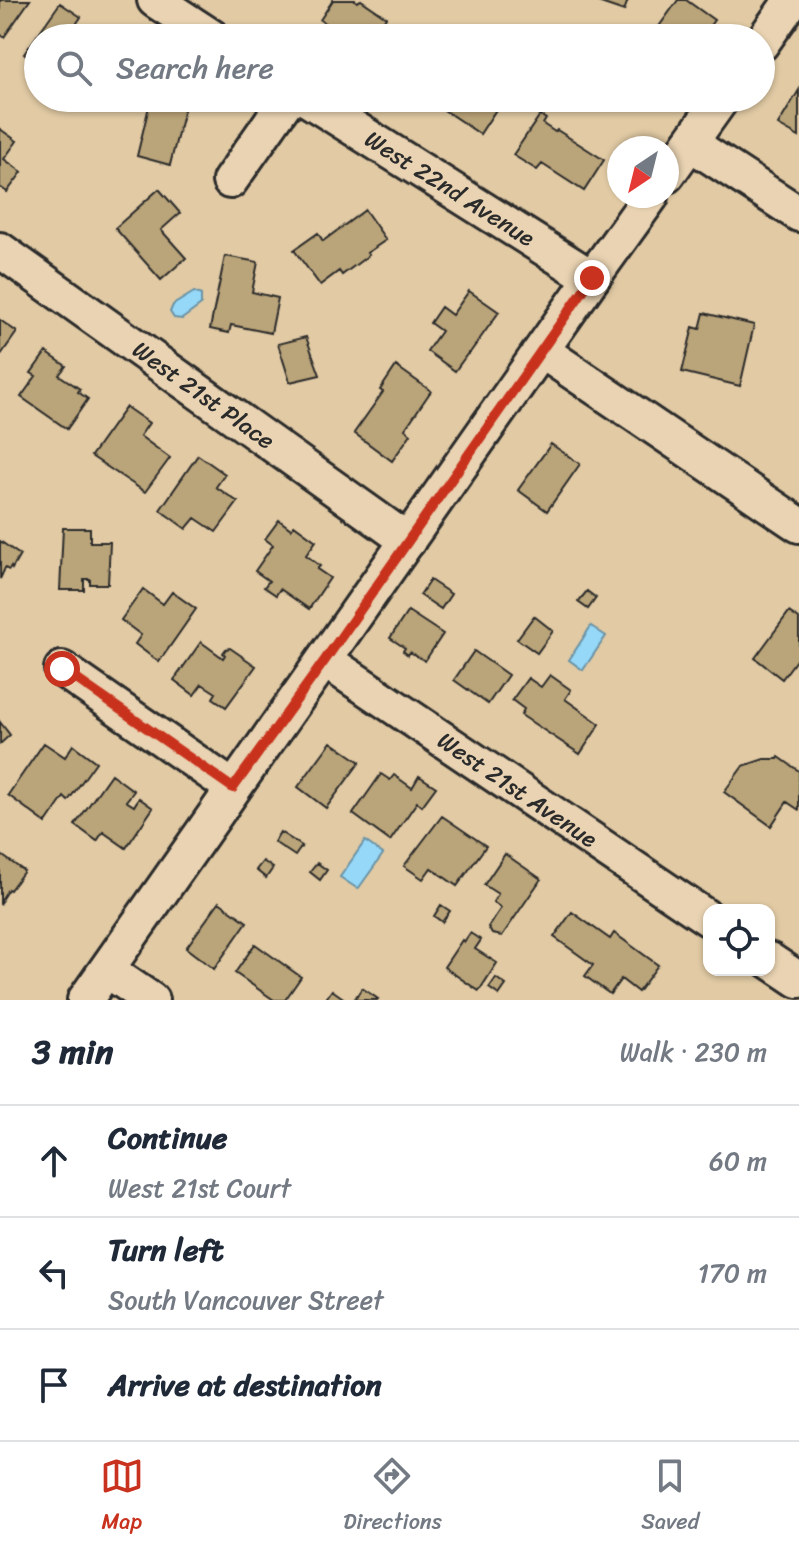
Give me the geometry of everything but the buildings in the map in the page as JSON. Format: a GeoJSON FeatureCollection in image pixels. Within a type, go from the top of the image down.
{"type":"FeatureCollection","features":[{"type":"Feature","properties":{"kind":"street"},"geometry":{"type":"LineString","coordinates":[[155,0],[192,24]]}},
{"type":"Feature","properties":{"kind":"street"},"geometry":{"type":"LineString","coordinates":[[775,24],[792,0]]}},
{"type":"Feature","properties":{"kind":"street"},"geometry":{"type":"LineString","coordinates":[[230,181],[278,112]]}},
{"type":"Feature","properties":{"kind":"street","name":"West 22nd Avenue"},"geometry":{"type":"LineString","coordinates":[[328,112],[592,278]]}},
{"type":"Feature","properties":{"kind":"street"},"geometry":{"type":"LineString","coordinates":[[679,158],[712,112]]}},
{"type":"Feature","properties":{"kind":"street"},"geometry":{"type":"LineString","coordinates":[[690,143],[799,214]]}},
{"type":"Feature","properties":{"kind":"street"},"geometry":{"type":"LineString","coordinates":[[85,1000],[642,208]]}},
{"type":"Feature","properties":{"kind":"street","name":"West 21st Place"},"geometry":{"type":"LineString","coordinates":[[0,250],[408,541]]}},
{"type":"Feature","properties":{"kind":"street"},"geometry":{"type":"LineString","coordinates":[[542,351],[799,525]]}},
{"type":"Feature","properties":{"kind":"street","name":"West 21st Avenue"},"geometry":{"type":"LineString","coordinates":[[325,660],[703,915]]}},
{"type":"Feature","properties":{"kind":"street"},"geometry":{"type":"LineString","coordinates":[[62,669],[233,788]]}},
{"type":"Feature","properties":{"kind":"street"},"geometry":{"type":"LineString","coordinates":[[775,964],[799,980]]}},
{"type":"Feature","properties":{"kind":"street"},"geometry":{"type":"LineString","coordinates":[[107,970],[151,1000]]}},
{"type":"Feature","properties":{"kind":"water"},"geometry":{"type":"Polygon","coordinates":[[[194,292],[201,295],[201,305],[182,319],[174,318],[170,312],[173,305],[194,292]]]}},
{"type":"Feature","properties":{"kind":"water"},"geometry":{"type":"Polygon","coordinates":[[[591,626],[606,636],[583,670],[569,660],[591,626]]]}},
{"type":"Feature","properties":{"kind":"water"},"geometry":{"type":"Polygon","coordinates":[[[365,841],[383,854],[358,889],[340,877],[365,841]]]}},
{"type":"Feature","properties":{"kind":"route"},"geometry":{"type":"LineString","coordinates":[[62,669],[233,788],[592,278]]}}]}
